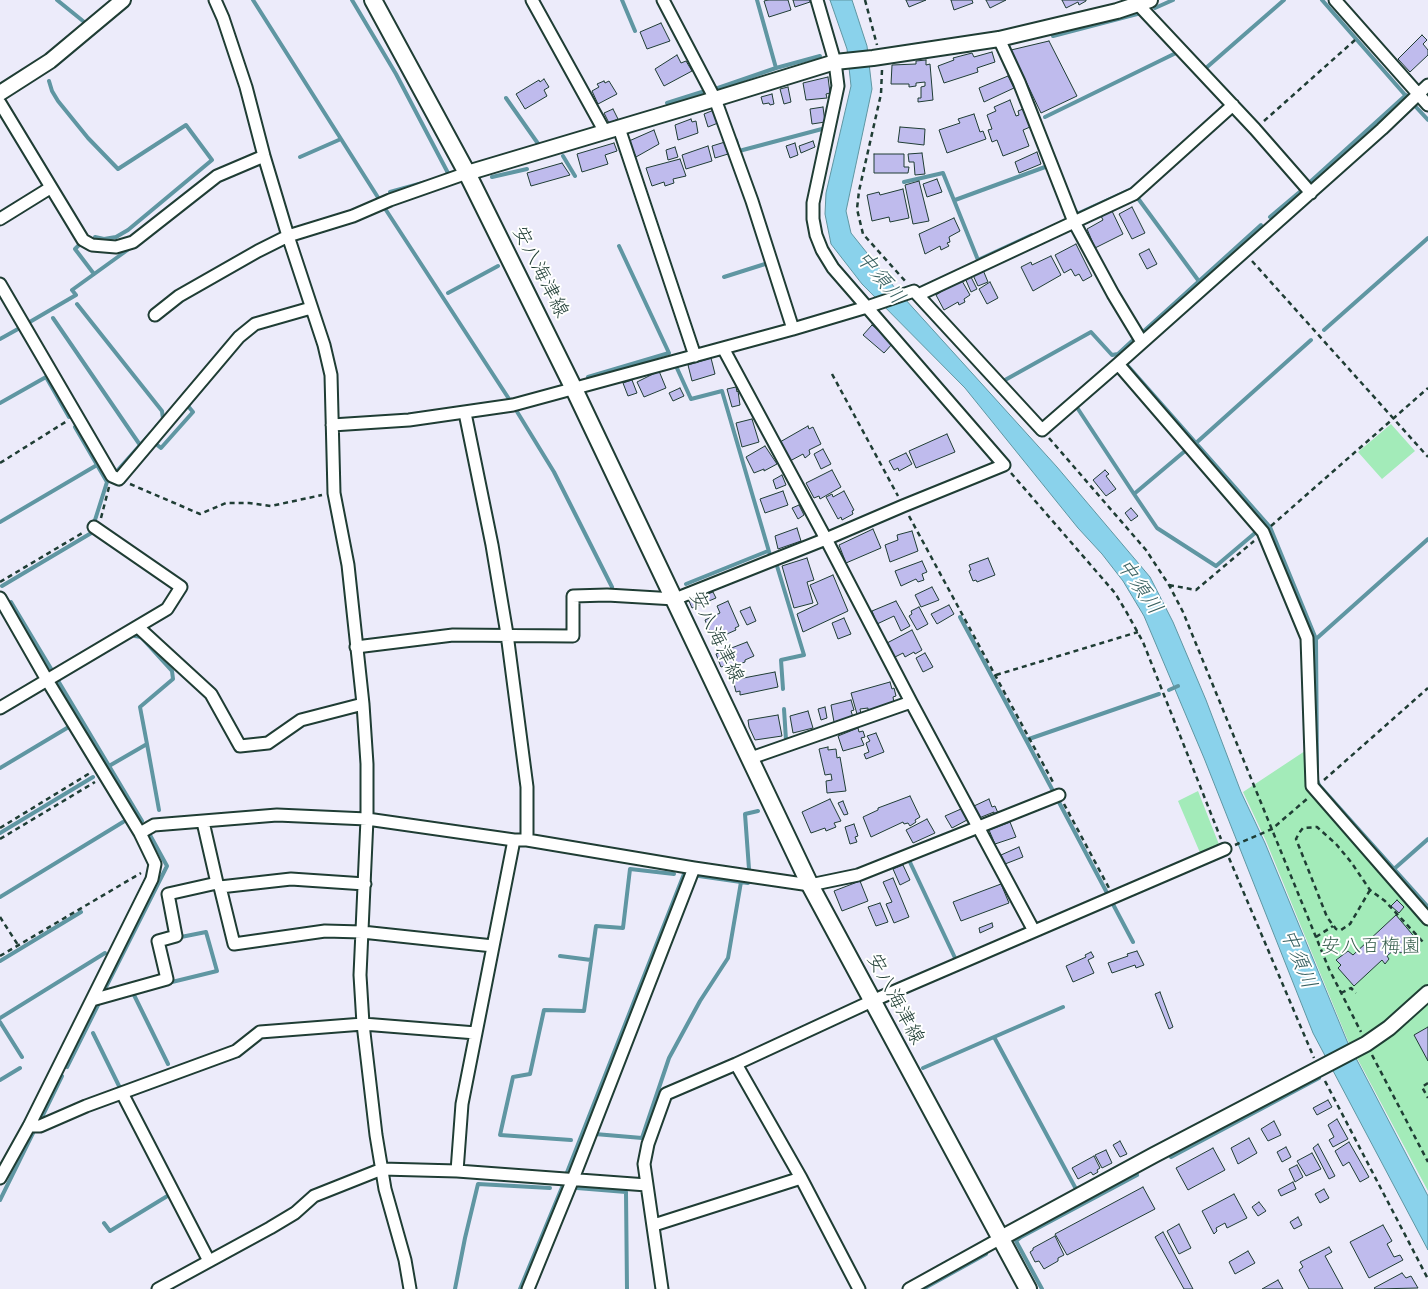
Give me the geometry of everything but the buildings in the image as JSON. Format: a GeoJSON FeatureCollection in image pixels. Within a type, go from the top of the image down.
{"type":"FeatureCollection","features":[{"type":"Feature","properties":{"kind":"main road","name":"安八海津線"},"geometry":{"type":"LineString","coordinates":[[373,0],[466,173],[574,389],[810,885],[1028,1289]]}},
{"type":"Feature","properties":{"kind":"street"},"geometry":{"type":"LineString","coordinates":[[0,93],[50,61],[123,0]]}},
{"type":"Feature","properties":{"kind":"street"},"geometry":{"type":"LineString","coordinates":[[214,0],[223,18],[243,78],[264,156],[324,345],[331,375],[334,493],[348,565],[363,704],[367,764],[365,884],[360,976],[363,1024],[376,1135],[382,1169],[391,1213],[405,1260],[410,1289]]}},
{"type":"Feature","properties":{"kind":"street"},"geometry":{"type":"LineString","coordinates":[[532,0],[605,132]]}},
{"type":"Feature","properties":{"kind":"street"},"geometry":{"type":"LineString","coordinates":[[663,0],[715,99],[752,202],[793,329]]}},
{"type":"Feature","properties":{"kind":"street"},"geometry":{"type":"LineString","coordinates":[[356,647],[453,635],[573,636],[573,596],[607,595],[675,599],[1004,465],[873,305],[833,268],[822,250],[813,219],[812,203],[838,86],[839,61],[817,0]]}},
{"type":"Feature","properties":{"kind":"street"},"geometry":{"type":"LineString","coordinates":[[1335,0],[1428,105]]}},
{"type":"Feature","properties":{"kind":"street"},"geometry":{"type":"LineString","coordinates":[[155,316],[179,296],[288,236],[353,216],[390,200],[466,173],[839,61],[999,39],[1117,11],[1141,1],[1311,192]]}},
{"type":"Feature","properties":{"kind":"street"},"geometry":{"type":"LineString","coordinates":[[999,39],[1074,222],[1113,294],[1142,342]]}},
{"type":"Feature","properties":{"kind":"street"},"geometry":{"type":"LineString","coordinates":[[912,293],[1042,430],[1244,252],[1428,86]]}},
{"type":"Feature","properties":{"kind":"street"},"geometry":{"type":"LineString","coordinates":[[0,103],[83,240],[92,245],[116,247],[133,242],[217,176],[264,156]]}},
{"type":"Feature","properties":{"kind":"street"},"geometry":{"type":"LineString","coordinates":[[332,426],[409,420],[513,405],[793,329],[912,293],[1134,194],[1234,105]]}},
{"type":"Feature","properties":{"kind":"street"},"geometry":{"type":"LineString","coordinates":[[619,128],[695,356]]}},
{"type":"Feature","properties":{"kind":"street"},"geometry":{"type":"LineString","coordinates":[[0,219],[50,188]]}},
{"type":"Feature","properties":{"kind":"street"},"geometry":{"type":"LineString","coordinates":[[0,284],[116,478],[239,337],[255,324],[311,308]]}},
{"type":"Feature","properties":{"kind":"street"},"geometry":{"type":"LineString","coordinates":[[723,348],[1034,931]]}},
{"type":"Feature","properties":{"kind":"street"},"geometry":{"type":"LineString","coordinates":[[1118,364],[1263,532],[1307,638],[1312,786],[1428,919]]}},
{"type":"Feature","properties":{"kind":"street"},"geometry":{"type":"LineString","coordinates":[[465,413],[508,634],[527,786],[527,840]]}},
{"type":"Feature","properties":{"kind":"street"},"geometry":{"type":"LineString","coordinates":[[0,708],[168,609],[181,587],[94,527]]}},
{"type":"Feature","properties":{"kind":"street"},"geometry":{"type":"LineString","coordinates":[[0,598],[47,680],[140,833],[155,864],[152,879],[30,1126],[0,1178]]}},
{"type":"Feature","properties":{"kind":"street"},"geometry":{"type":"LineString","coordinates":[[138,627],[211,694],[240,746],[268,743],[301,720],[363,704]]}},
{"type":"Feature","properties":{"kind":"street"},"geometry":{"type":"LineString","coordinates":[[751,758],[911,702]]}},
{"type":"Feature","properties":{"kind":"street"},"geometry":{"type":"LineString","coordinates":[[140,833],[154,825],[277,815],[367,819],[514,840],[527,840],[810,885],[858,875],[1059,795]]}},
{"type":"Feature","properties":{"kind":"street"},"geometry":{"type":"LineString","coordinates":[[203,822],[234,944],[325,930],[362,932],[493,946]]}},
{"type":"Feature","properties":{"kind":"street"},"geometry":{"type":"LineString","coordinates":[[457,1171],[462,1104],[514,840]]}},
{"type":"Feature","properties":{"kind":"street"},"geometry":{"type":"LineString","coordinates":[[662,1289],[644,1164],[648,1144],[666,1094],[872,1001],[1229,848]]}},
{"type":"Feature","properties":{"kind":"street"},"geometry":{"type":"LineString","coordinates":[[528,1289],[573,1179],[694,868]]}},
{"type":"Feature","properties":{"kind":"street"},"geometry":{"type":"LineString","coordinates":[[92,1000],[167,979],[158,941],[176,936],[168,894],[219,885],[291,879],[365,884]]}},
{"type":"Feature","properties":{"kind":"street"},"geometry":{"type":"LineString","coordinates":[[909,1289],[1162,1151],[1364,1045],[1389,1028],[1428,993]]}},
{"type":"Feature","properties":{"kind":"street"},"geometry":{"type":"LineString","coordinates":[[30,1126],[40,1126],[122,1093],[236,1051],[260,1032],[363,1024],[476,1033]]}},
{"type":"Feature","properties":{"kind":"street"},"geometry":{"type":"LineString","coordinates":[[736,1064],[801,1178],[859,1289]]}},
{"type":"Feature","properties":{"kind":"street"},"geometry":{"type":"LineString","coordinates":[[122,1093],[209,1261]]}},
{"type":"Feature","properties":{"kind":"street"},"geometry":{"type":"LineString","coordinates":[[158,1289],[270,1228],[295,1213],[314,1196],[382,1169],[457,1171],[647,1185]]}},
{"type":"Feature","properties":{"kind":"street"},"geometry":{"type":"LineString","coordinates":[[654,1225],[801,1178]]}},
{"type":"Feature","properties":{"kind":"path"},"geometry":{"type":"LineString","coordinates":[[865,0],[876,57],[882,64],[881,94],[859,191],[857,209],[863,234],[912,293]]}},
{"type":"Feature","properties":{"kind":"path"},"geometry":{"type":"LineString","coordinates":[[1255,129],[1364,32]]}},
{"type":"Feature","properties":{"kind":"path"},"geometry":{"type":"LineString","coordinates":[[1244,252],[1428,457]]}},
{"type":"Feature","properties":{"kind":"path"},"geometry":{"type":"LineString","coordinates":[[832,374],[996,675],[1114,898]]}},
{"type":"Feature","properties":{"kind":"path"},"geometry":{"type":"LineString","coordinates":[[1169,585],[1196,590],[1428,388]]}},
{"type":"Feature","properties":{"kind":"path"},"geometry":{"type":"LineString","coordinates":[[0,462],[77,415]]}},
{"type":"Feature","properties":{"kind":"path"},"geometry":{"type":"LineString","coordinates":[[1042,430],[1146,550],[1169,585],[1183,612],[1251,782],[1364,1045],[1428,1162]]}},
{"type":"Feature","properties":{"kind":"path"},"geometry":{"type":"LineString","coordinates":[[1004,465],[1115,594],[1144,642],[1229,848],[1272,829],[1428,688]]}},
{"type":"Feature","properties":{"kind":"path"},"geometry":{"type":"LineString","coordinates":[[0,582],[100,523],[116,478],[200,514],[226,503],[271,506],[334,493]]}},
{"type":"Feature","properties":{"kind":"path"},"geometry":{"type":"LineString","coordinates":[[996,675],[1138,632]]}},
{"type":"Feature","properties":{"kind":"path"},"geometry":{"type":"LineString","coordinates":[[0,828],[103,772]]}},
{"type":"Feature","properties":{"kind":"path"},"geometry":{"type":"LineString","coordinates":[[0,839],[103,772]]}},
{"type":"Feature","properties":{"kind":"path"},"geometry":{"type":"LineString","coordinates":[[1370,890],[1350,924],[1341,930],[1332,926],[1296,838],[1298,832],[1303,828],[1318,827],[1351,862],[1370,890],[1385,901],[1423,942]]}},
{"type":"Feature","properties":{"kind":"path"},"geometry":{"type":"LineString","coordinates":[[0,956],[155,864]]}},
{"type":"Feature","properties":{"kind":"path"},"geometry":{"type":"LineString","coordinates":[[0,917],[18,946]]}},
{"type":"Feature","properties":{"kind":"path"},"geometry":{"type":"LineString","coordinates":[[1316,937],[1332,926]]}},
{"type":"Feature","properties":{"kind":"path"},"geometry":{"type":"LineString","coordinates":[[1341,993],[1351,988],[1356,993]]}},
{"type":"Feature","properties":{"kind":"path"},"geometry":{"type":"LineString","coordinates":[[1428,1083],[1422,1087],[1428,1098]]}},
{"type":"Feature","properties":{"kind":"green space"},"geometry":{"type":"Polygon","coordinates":[[[1391,424],[1415,451],[1382,479],[1358,452],[1391,424]]]}},
{"type":"Feature","properties":{"kind":"green space","name":"安八百梅園"},"geometry":{"type":"Polygon","coordinates":[[[1308,749],[1310,788],[1428,925],[1428,1191],[1348,1041],[1266,841],[1243,792],[1308,749]]]}},
{"type":"Feature","properties":{"kind":"green space"},"geometry":{"type":"Polygon","coordinates":[[[1198,791],[1220,847],[1201,855],[1178,801],[1198,791]]]}},
{"type":"Feature","properties":{"kind":"water","name":"中須川"},"geometry":{"type":"Polygon","coordinates":[[[830,0],[852,0],[867,46],[872,89],[846,211],[851,233],[895,288],[1057,467],[1150,577],[1173,622],[1206,700],[1241,792],[1265,843],[1347,1041],[1428,1196],[1428,1250],[1313,1033],[1204,758],[1144,616],[1123,581],[1102,554],[1078,528],[965,388],[862,284],[831,244],[825,214],[826,193],[851,86],[847,49],[830,0]]]}},
{"type":"Feature","properties":{"kind":"waterway"},"geometry":{"type":"LineString","coordinates":[[57,0],[83,21]]}},
{"type":"Feature","properties":{"kind":"waterway"},"geometry":{"type":"LineString","coordinates":[[253,0],[379,199]]}},
{"type":"Feature","properties":{"kind":"waterway"},"geometry":{"type":"LineString","coordinates":[[352,0],[396,74],[448,173],[445,176]]}},
{"type":"Feature","properties":{"kind":"waterway"},"geometry":{"type":"LineString","coordinates":[[622,0],[635,31]]}},
{"type":"Feature","properties":{"kind":"waterway"},"geometry":{"type":"LineString","coordinates":[[757,0],[776,68],[820,56]]}},
{"type":"Feature","properties":{"kind":"waterway"},"geometry":{"type":"LineString","coordinates":[[1155,8],[1173,0]]}},
{"type":"Feature","properties":{"kind":"waterway"},"geometry":{"type":"LineString","coordinates":[[1206,68],[1284,0]]}},
{"type":"Feature","properties":{"kind":"waterway"},"geometry":{"type":"LineString","coordinates":[[1322,0],[1406,96]]}},
{"type":"Feature","properties":{"kind":"waterway"},"geometry":{"type":"LineString","coordinates":[[1053,36],[1141,13],[1143,15]]}},
{"type":"Feature","properties":{"kind":"waterway"},"geometry":{"type":"LineString","coordinates":[[1045,117],[1178,52]]}},
{"type":"Feature","properties":{"kind":"waterway"},"geometry":{"type":"LineString","coordinates":[[715,89],[776,68]]}},
{"type":"Feature","properties":{"kind":"waterway"},"geometry":{"type":"LineString","coordinates":[[49,81],[58,101],[88,138],[118,169],[186,125],[212,160],[128,230],[116,237],[104,239],[95,237]]}},
{"type":"Feature","properties":{"kind":"waterway"},"geometry":{"type":"LineString","coordinates":[[667,103],[705,91]]}},
{"type":"Feature","properties":{"kind":"waterway"},"geometry":{"type":"LineString","coordinates":[[1309,183],[1406,95]]}},
{"type":"Feature","properties":{"kind":"waterway"},"geometry":{"type":"LineString","coordinates":[[506,98],[539,145]]}},
{"type":"Feature","properties":{"kind":"waterway"},"geometry":{"type":"LineString","coordinates":[[1416,107],[1428,120]]}},
{"type":"Feature","properties":{"kind":"waterway"},"geometry":{"type":"LineString","coordinates":[[736,140],[739,151],[822,129]]}},
{"type":"Feature","properties":{"kind":"waterway"},"geometry":{"type":"LineString","coordinates":[[300,157],[341,139]]}},
{"type":"Feature","properties":{"kind":"waterway"},"geometry":{"type":"LineString","coordinates":[[563,156],[575,176]]}},
{"type":"Feature","properties":{"kind":"waterway"},"geometry":{"type":"LineString","coordinates":[[955,200],[1045,167]]}},
{"type":"Feature","properties":{"kind":"waterway"},"geometry":{"type":"LineString","coordinates":[[492,177],[527,169]]}},
{"type":"Feature","properties":{"kind":"waterway"},"geometry":{"type":"LineString","coordinates":[[904,182],[943,173],[978,260],[1032,235]]}},
{"type":"Feature","properties":{"kind":"waterway"},"geometry":{"type":"LineString","coordinates":[[390,192],[426,182]]}},
{"type":"Feature","properties":{"kind":"waterway"},"geometry":{"type":"LineString","coordinates":[[1270,217],[1302,190],[1299,187]]}},
{"type":"Feature","properties":{"kind":"waterway"},"geometry":{"type":"LineString","coordinates":[[1075,210],[1077,214],[1134,188]]}},
{"type":"Feature","properties":{"kind":"waterway"},"geometry":{"type":"LineString","coordinates":[[1137,197],[1198,280]]}},
{"type":"Feature","properties":{"kind":"waterway"},"geometry":{"type":"LineString","coordinates":[[384,207],[511,402]]}},
{"type":"Feature","properties":{"kind":"waterway"},"geometry":{"type":"LineString","coordinates":[[1144,331],[1261,225]]}},
{"type":"Feature","properties":{"kind":"waterway"},"geometry":{"type":"LineString","coordinates":[[1324,330],[1428,238]]}},
{"type":"Feature","properties":{"kind":"waterway"},"geometry":{"type":"LineString","coordinates":[[80,244],[75,249],[94,274]]}},
{"type":"Feature","properties":{"kind":"waterway"},"geometry":{"type":"LineString","coordinates":[[28,323],[76,295],[72,290],[133,246]]}},
{"type":"Feature","properties":{"kind":"waterway"},"geometry":{"type":"LineString","coordinates":[[588,377],[669,353],[619,246]]}},
{"type":"Feature","properties":{"kind":"waterway"},"geometry":{"type":"LineString","coordinates":[[724,277],[765,264]]}},
{"type":"Feature","properties":{"kind":"waterway"},"geometry":{"type":"LineString","coordinates":[[448,293],[498,266]]}},
{"type":"Feature","properties":{"kind":"waterway"},"geometry":{"type":"LineString","coordinates":[[77,304],[162,411],[163,419],[156,427]]}},
{"type":"Feature","properties":{"kind":"waterway"},"geometry":{"type":"LineString","coordinates":[[53,318],[140,445]]}},
{"type":"Feature","properties":{"kind":"waterway"},"geometry":{"type":"LineString","coordinates":[[0,339],[18,329]]}},
{"type":"Feature","properties":{"kind":"waterway"},"geometry":{"type":"LineString","coordinates":[[1005,380],[1091,332],[1112,355],[1118,354],[1132,341]]}},
{"type":"Feature","properties":{"kind":"waterway"},"geometry":{"type":"LineString","coordinates":[[1196,443],[1311,340]]}},
{"type":"Feature","properties":{"kind":"waterway"},"geometry":{"type":"LineString","coordinates":[[676,366],[691,399],[722,391],[770,555]]}},
{"type":"Feature","properties":{"kind":"waterway"},"geometry":{"type":"LineString","coordinates":[[1128,366],[1270,527],[1316,639],[1317,768]]}},
{"type":"Feature","properties":{"kind":"waterway"},"geometry":{"type":"LineString","coordinates":[[0,403],[46,377],[69,417]]}},
{"type":"Feature","properties":{"kind":"waterway"},"geometry":{"type":"LineString","coordinates":[[156,444],[161,448],[193,412],[188,406]]}},
{"type":"Feature","properties":{"kind":"waterway"},"geometry":{"type":"LineString","coordinates":[[1078,409],[1134,494],[1185,451]]}},
{"type":"Feature","properties":{"kind":"waterway"},"geometry":{"type":"LineString","coordinates":[[516,410],[554,472],[612,587]]}},
{"type":"Feature","properties":{"kind":"waterway"},"geometry":{"type":"LineString","coordinates":[[75,427],[107,482],[95,520]]}},
{"type":"Feature","properties":{"kind":"waterway"},"geometry":{"type":"LineString","coordinates":[[117,471],[150,434]]}},
{"type":"Feature","properties":{"kind":"waterway"},"geometry":{"type":"LineString","coordinates":[[0,522],[97,465]]}},
{"type":"Feature","properties":{"kind":"waterway"},"geometry":{"type":"LineString","coordinates":[[1134,494],[1157,528],[1216,566],[1255,533]]}},
{"type":"Feature","properties":{"kind":"waterway"},"geometry":{"type":"LineString","coordinates":[[2,586],[93,532]]}},
{"type":"Feature","properties":{"kind":"waterway"},"geometry":{"type":"LineString","coordinates":[[1316,639],[1428,539]]}},
{"type":"Feature","properties":{"kind":"waterway"},"geometry":{"type":"LineString","coordinates":[[686,584],[768,551]]}},
{"type":"Feature","properties":{"kind":"waterway"},"geometry":{"type":"LineString","coordinates":[[777,566],[804,655],[781,660],[783,689]]}},
{"type":"Feature","properties":{"kind":"waterway"},"geometry":{"type":"LineString","coordinates":[[11,602],[53,672]]}},
{"type":"Feature","properties":{"kind":"waterway"},"geometry":{"type":"LineString","coordinates":[[960,617],[1026,740]]}},
{"type":"Feature","properties":{"kind":"waterway"},"geometry":{"type":"LineString","coordinates":[[109,766],[147,744],[140,707],[173,679],[172,671],[141,637],[135,636]]}},
{"type":"Feature","properties":{"kind":"waterway"},"geometry":{"type":"LineString","coordinates":[[57,679],[142,821]]}},
{"type":"Feature","properties":{"kind":"waterway"},"geometry":{"type":"LineString","coordinates":[[1169,690],[1178,686]]}},
{"type":"Feature","properties":{"kind":"waterway"},"geometry":{"type":"LineString","coordinates":[[1133,942],[1026,740],[1159,694]]}},
{"type":"Feature","properties":{"kind":"waterway"},"geometry":{"type":"LineString","coordinates":[[784,709],[786,740]]}},
{"type":"Feature","properties":{"kind":"waterway"},"geometry":{"type":"LineString","coordinates":[[0,768],[67,728]]}},
{"type":"Feature","properties":{"kind":"waterway"},"geometry":{"type":"LineString","coordinates":[[147,744],[159,810]]}},
{"type":"Feature","properties":{"kind":"waterway"},"geometry":{"type":"LineString","coordinates":[[0,833],[93,777]]}},
{"type":"Feature","properties":{"kind":"waterway"},"geometry":{"type":"LineString","coordinates":[[1317,780],[1319,785],[1428,907]]}},
{"type":"Feature","properties":{"kind":"waterway"},"geometry":{"type":"LineString","coordinates":[[749,869],[745,814],[758,811]]}},
{"type":"Feature","properties":{"kind":"waterway"},"geometry":{"type":"LineString","coordinates":[[0,897],[123,822]]}},
{"type":"Feature","properties":{"kind":"waterway"},"geometry":{"type":"LineString","coordinates":[[104,991],[167,866],[150,835]]}},
{"type":"Feature","properties":{"kind":"waterway"},"geometry":{"type":"LineString","coordinates":[[1394,869],[1428,839]]}},
{"type":"Feature","properties":{"kind":"waterway"},"geometry":{"type":"LineString","coordinates":[[908,858],[956,960]]}},
{"type":"Feature","properties":{"kind":"waterway"},"geometry":{"type":"LineString","coordinates":[[571,1140],[500,1135],[513,1077],[530,1074],[544,1010],[584,1011],[596,926],[623,928],[630,869],[674,874]]}},
{"type":"Feature","properties":{"kind":"waterway"},"geometry":{"type":"LineString","coordinates":[[566,1175],[684,874]]}},
{"type":"Feature","properties":{"kind":"waterway"},"geometry":{"type":"LineString","coordinates":[[699,876],[748,883]]}},
{"type":"Feature","properties":{"kind":"waterway"},"geometry":{"type":"LineString","coordinates":[[595,1134],[642,1138],[669,1058],[700,1001],[728,958],[741,882]]}},
{"type":"Feature","properties":{"kind":"waterway"},"geometry":{"type":"LineString","coordinates":[[0,961],[81,912]]}},
{"type":"Feature","properties":{"kind":"waterway"},"geometry":{"type":"LineString","coordinates":[[172,982],[217,971],[206,932],[181,937]]}},
{"type":"Feature","properties":{"kind":"waterway"},"geometry":{"type":"LineString","coordinates":[[0,1018],[105,953]]}},
{"type":"Feature","properties":{"kind":"waterway"},"geometry":{"type":"LineString","coordinates":[[560,956],[591,960]]}},
{"type":"Feature","properties":{"kind":"waterway"},"geometry":{"type":"LineString","coordinates":[[134,995],[168,1064]]}},
{"type":"Feature","properties":{"kind":"waterway"},"geometry":{"type":"LineString","coordinates":[[67,1067],[99,1003]]}},
{"type":"Feature","properties":{"kind":"waterway"},"geometry":{"type":"LineString","coordinates":[[994,1037],[1063,1007]]}},
{"type":"Feature","properties":{"kind":"waterway"},"geometry":{"type":"LineString","coordinates":[[0,1022],[22,1057]]}},
{"type":"Feature","properties":{"kind":"waterway"},"geometry":{"type":"LineString","coordinates":[[93,1033],[120,1088]]}},
{"type":"Feature","properties":{"kind":"waterway"},"geometry":{"type":"LineString","coordinates":[[923,1068],[994,1037],[1076,1189]]}},
{"type":"Feature","properties":{"kind":"waterway"},"geometry":{"type":"LineString","coordinates":[[0,1080],[20,1068]]}},
{"type":"Feature","properties":{"kind":"waterway"},"geometry":{"type":"LineString","coordinates":[[40,1121],[62,1076]]}},
{"type":"Feature","properties":{"kind":"waterway"},"geometry":{"type":"LineString","coordinates":[[1171,1157],[1319,1078]]}},
{"type":"Feature","properties":{"kind":"waterway"},"geometry":{"type":"LineString","coordinates":[[0,1200],[33,1133]]}},
{"type":"Feature","properties":{"kind":"waterway"},"geometry":{"type":"LineString","coordinates":[[1042,1289],[1016,1241],[1137,1175]]}},
{"type":"Feature","properties":{"kind":"waterway"},"geometry":{"type":"LineString","coordinates":[[455,1289],[478,1184],[550,1188]]}},
{"type":"Feature","properties":{"kind":"waterway"},"geometry":{"type":"LineString","coordinates":[[520,1289],[563,1185]]}},
{"type":"Feature","properties":{"kind":"waterway"},"geometry":{"type":"LineString","coordinates":[[577,1188],[626,1192],[627,1289]]}},
{"type":"Feature","properties":{"kind":"waterway"},"geometry":{"type":"LineString","coordinates":[[104,1223],[110,1231],[169,1195]]}},
{"type":"Feature","properties":{"kind":"waterway"},"geometry":{"type":"LineString","coordinates":[[923,1289],[986,1254]]}}]}
